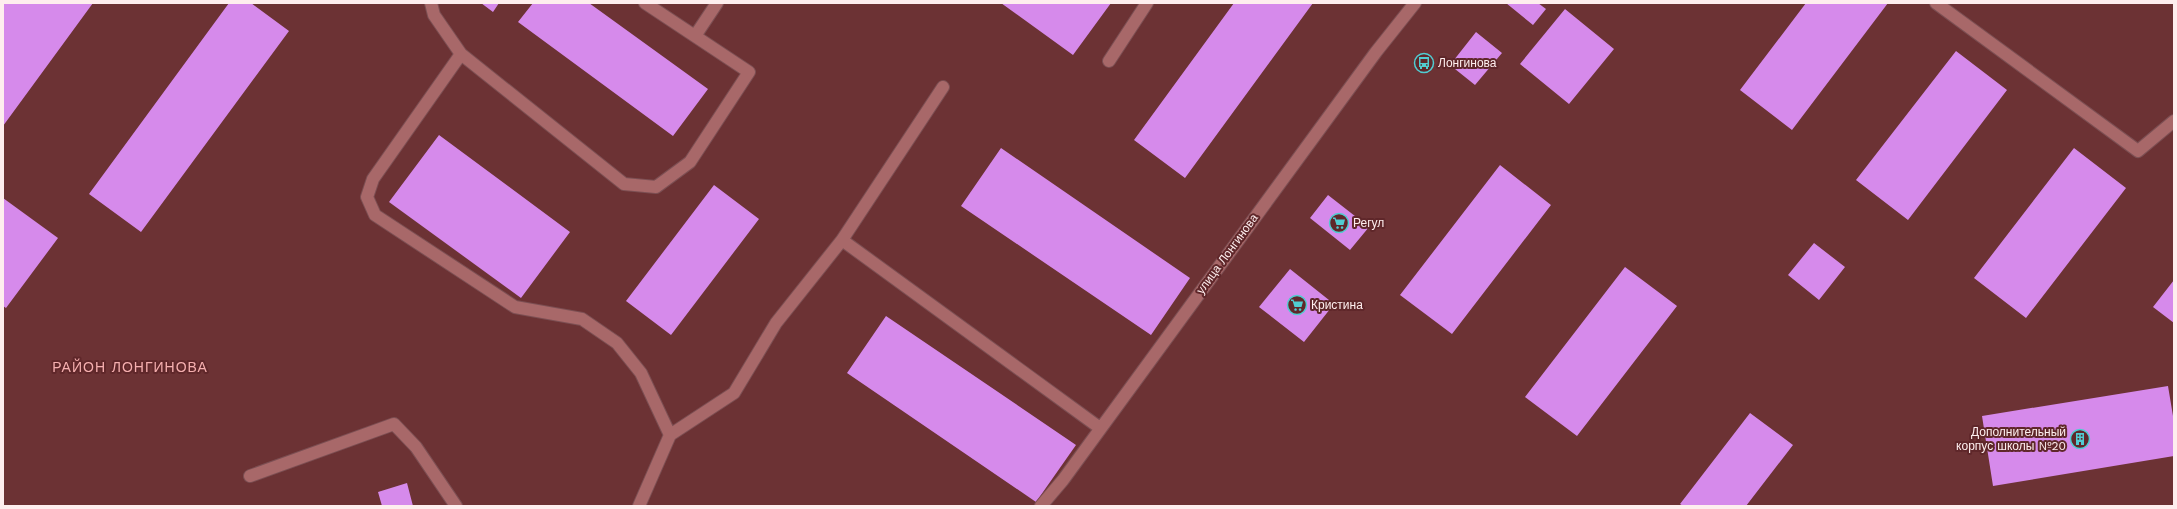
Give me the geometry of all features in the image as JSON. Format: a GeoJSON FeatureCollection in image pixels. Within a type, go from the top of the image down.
{"type":"FeatureCollection","features":[{"type":"Feature","properties":{"kind":"street"},"geometry":{"type":"LineString","coordinates":[[431,3],[434,15],[460,54],[624,184],[656,187],[690,162],[749,72],[645,3]]}},
{"type":"Feature","properties":{"kind":"street"},"geometry":{"type":"LineString","coordinates":[[695,36],[717,3]]}},
{"type":"Feature","properties":{"kind":"street"},"geometry":{"type":"LineString","coordinates":[[1109,61],[1147,3]]}},
{"type":"Feature","properties":{"kind":"street","name":"улица Лонгинова"},"geometry":{"type":"LineString","coordinates":[[1041,506],[1376,52],[1415,3]]}},
{"type":"Feature","properties":{"kind":"street"},"geometry":{"type":"LineString","coordinates":[[1936,3],[2138,151],[2174,121]]}},
{"type":"Feature","properties":{"kind":"street"},"geometry":{"type":"LineString","coordinates":[[460,54],[372,179],[367,197],[375,214],[515,307],[582,319],[617,343],[641,373],[670,435]]}},
{"type":"Feature","properties":{"kind":"street"},"geometry":{"type":"LineString","coordinates":[[639,506],[670,435],[734,393],[776,324],[842,240],[943,87]]}},
{"type":"Feature","properties":{"kind":"street"},"geometry":{"type":"LineString","coordinates":[[842,240],[1100,428]]}},
{"type":"Feature","properties":{"kind":"street"},"geometry":{"type":"LineString","coordinates":[[250,476],[394,424],[416,447],[456,506]]}},
{"type":"Feature","properties":{"kind":"building"},"geometry":{"type":"Polygon","coordinates":[[[3,3],[93,3],[3,126],[3,3]]]}},
{"type":"Feature","properties":{"kind":"building"},"geometry":{"type":"Polygon","coordinates":[[[229,3],[251,3],[289,31],[141,232],[89,194],[229,3]]]}},
{"type":"Feature","properties":{"kind":"building"},"geometry":{"type":"Polygon","coordinates":[[[481,3],[499,3],[493,12],[481,3]]]}},
{"type":"Feature","properties":{"kind":"building"},"geometry":{"type":"Polygon","coordinates":[[[533,3],[589,3],[708,89],[673,136],[518,22],[533,3]]]}},
{"type":"Feature","properties":{"kind":"building"},"geometry":{"type":"Polygon","coordinates":[[[1001,3],[1111,3],[1073,55],[1001,3]]]}},
{"type":"Feature","properties":{"kind":"building"},"geometry":{"type":"Polygon","coordinates":[[[1234,3],[1313,3],[1185,178],[1134,140],[1234,3]]]}},
{"type":"Feature","properties":{"kind":"building"},"geometry":{"type":"Polygon","coordinates":[[[1506,3],[1538,3],[1546,9],[1533,25],[1506,3]]]}},
{"type":"Feature","properties":{"kind":"building"},"geometry":{"type":"Polygon","coordinates":[[[1806,3],[1888,3],[1792,130],[1740,90],[1806,3]]]}},
{"type":"Feature","properties":{"kind":"building"},"geometry":{"type":"Polygon","coordinates":[[[1565,9],[1614,49],[1569,104],[1520,64],[1565,9]]]}},
{"type":"Feature","properties":{"kind":"building"},"geometry":{"type":"Polygon","coordinates":[[[1476,32],[1502,53],[1475,85],[1450,65],[1476,32]]]}},
{"type":"Feature","properties":{"kind":"building"},"geometry":{"type":"Polygon","coordinates":[[[1956,51],[2007,90],[1908,220],[1856,180],[1956,51]]]}},
{"type":"Feature","properties":{"kind":"building"},"geometry":{"type":"Polygon","coordinates":[[[439,135],[570,232],[521,298],[389,202],[439,135]]]}},
{"type":"Feature","properties":{"kind":"building"},"geometry":{"type":"Polygon","coordinates":[[[1001,148],[1190,278],[1151,335],[961,206],[1001,148]]]}},
{"type":"Feature","properties":{"kind":"building"},"geometry":{"type":"Polygon","coordinates":[[[2074,148],[2126,188],[2026,318],[1974,278],[2074,148]]]}},
{"type":"Feature","properties":{"kind":"building"},"geometry":{"type":"Polygon","coordinates":[[[1500,165],[1551,205],[1452,334],[1400,295],[1500,165]]]}},
{"type":"Feature","properties":{"kind":"building"},"geometry":{"type":"Polygon","coordinates":[[[714,185],[759,219],[671,335],[626,301],[714,185]]]}},
{"type":"Feature","properties":{"kind":"building","name":"Регул"},"geometry":{"type":"Polygon","coordinates":[[[1328,195],[1369,227],[1350,250],[1310,218],[1328,195]]]}},
{"type":"Feature","properties":{"kind":"building"},"geometry":{"type":"Polygon","coordinates":[[[3,198],[58,238],[6,308],[3,306],[3,198]]]}},
{"type":"Feature","properties":{"kind":"building"},"geometry":{"type":"Polygon","coordinates":[[[1814,243],[1845,267],[1819,300],[1788,275],[1814,243]]]}},
{"type":"Feature","properties":{"kind":"building"},"geometry":{"type":"Polygon","coordinates":[[[1625,267],[1677,306],[1577,436],[1525,397],[1625,267]]]}},
{"type":"Feature","properties":{"kind":"building","name":"Кристина"},"geometry":{"type":"Polygon","coordinates":[[[1290,269],[1334,304],[1304,342],[1259,307],[1290,269]]]}},
{"type":"Feature","properties":{"kind":"building"},"geometry":{"type":"Polygon","coordinates":[[[2174,280],[2174,323],[2153,307],[2174,280]]]}},
{"type":"Feature","properties":{"kind":"building"},"geometry":{"type":"Polygon","coordinates":[[[886,316],[1076,445],[1036,502],[847,373],[886,316]]]}},
{"type":"Feature","properties":{"kind":"building","name":"Дополнительный корпус школы №20"},"geometry":{"type":"Polygon","coordinates":[[[2168,386],[2174,422],[2174,456],[1993,486],[1982,416],[2168,386]]]}},
{"type":"Feature","properties":{"kind":"building"},"geometry":{"type":"Polygon","coordinates":[[[1750,413],[1793,445],[1746,506],[1683,506],[1680,504],[1750,413]]]}},
{"type":"Feature","properties":{"kind":"building"},"geometry":{"type":"Polygon","coordinates":[[[407,483],[413,506],[382,506],[378,492],[407,483]]]}},
{"type":"Feature","properties":{"kind":"place","name":"Лонгинова"},"geometry":{"type":"Point","coordinates":[1424,63]}},
{"type":"Feature","properties":{"kind":"place","name":"Регул"},"geometry":{"type":"Point","coordinates":[1339,223]}},
{"type":"Feature","properties":{"kind":"place","name":"Кристина"},"geometry":{"type":"Point","coordinates":[1297,305]}},
{"type":"Feature","properties":{"kind":"place","name":"Дополнительный корпус школы №20"},"geometry":{"type":"Point","coordinates":[2080,439]}},
{"type":"Feature","properties":{"kind":"district","name":"РАЙОН ЛОНГИНОВА"},"geometry":{"type":"Point","coordinates":[130,367]}}]}
